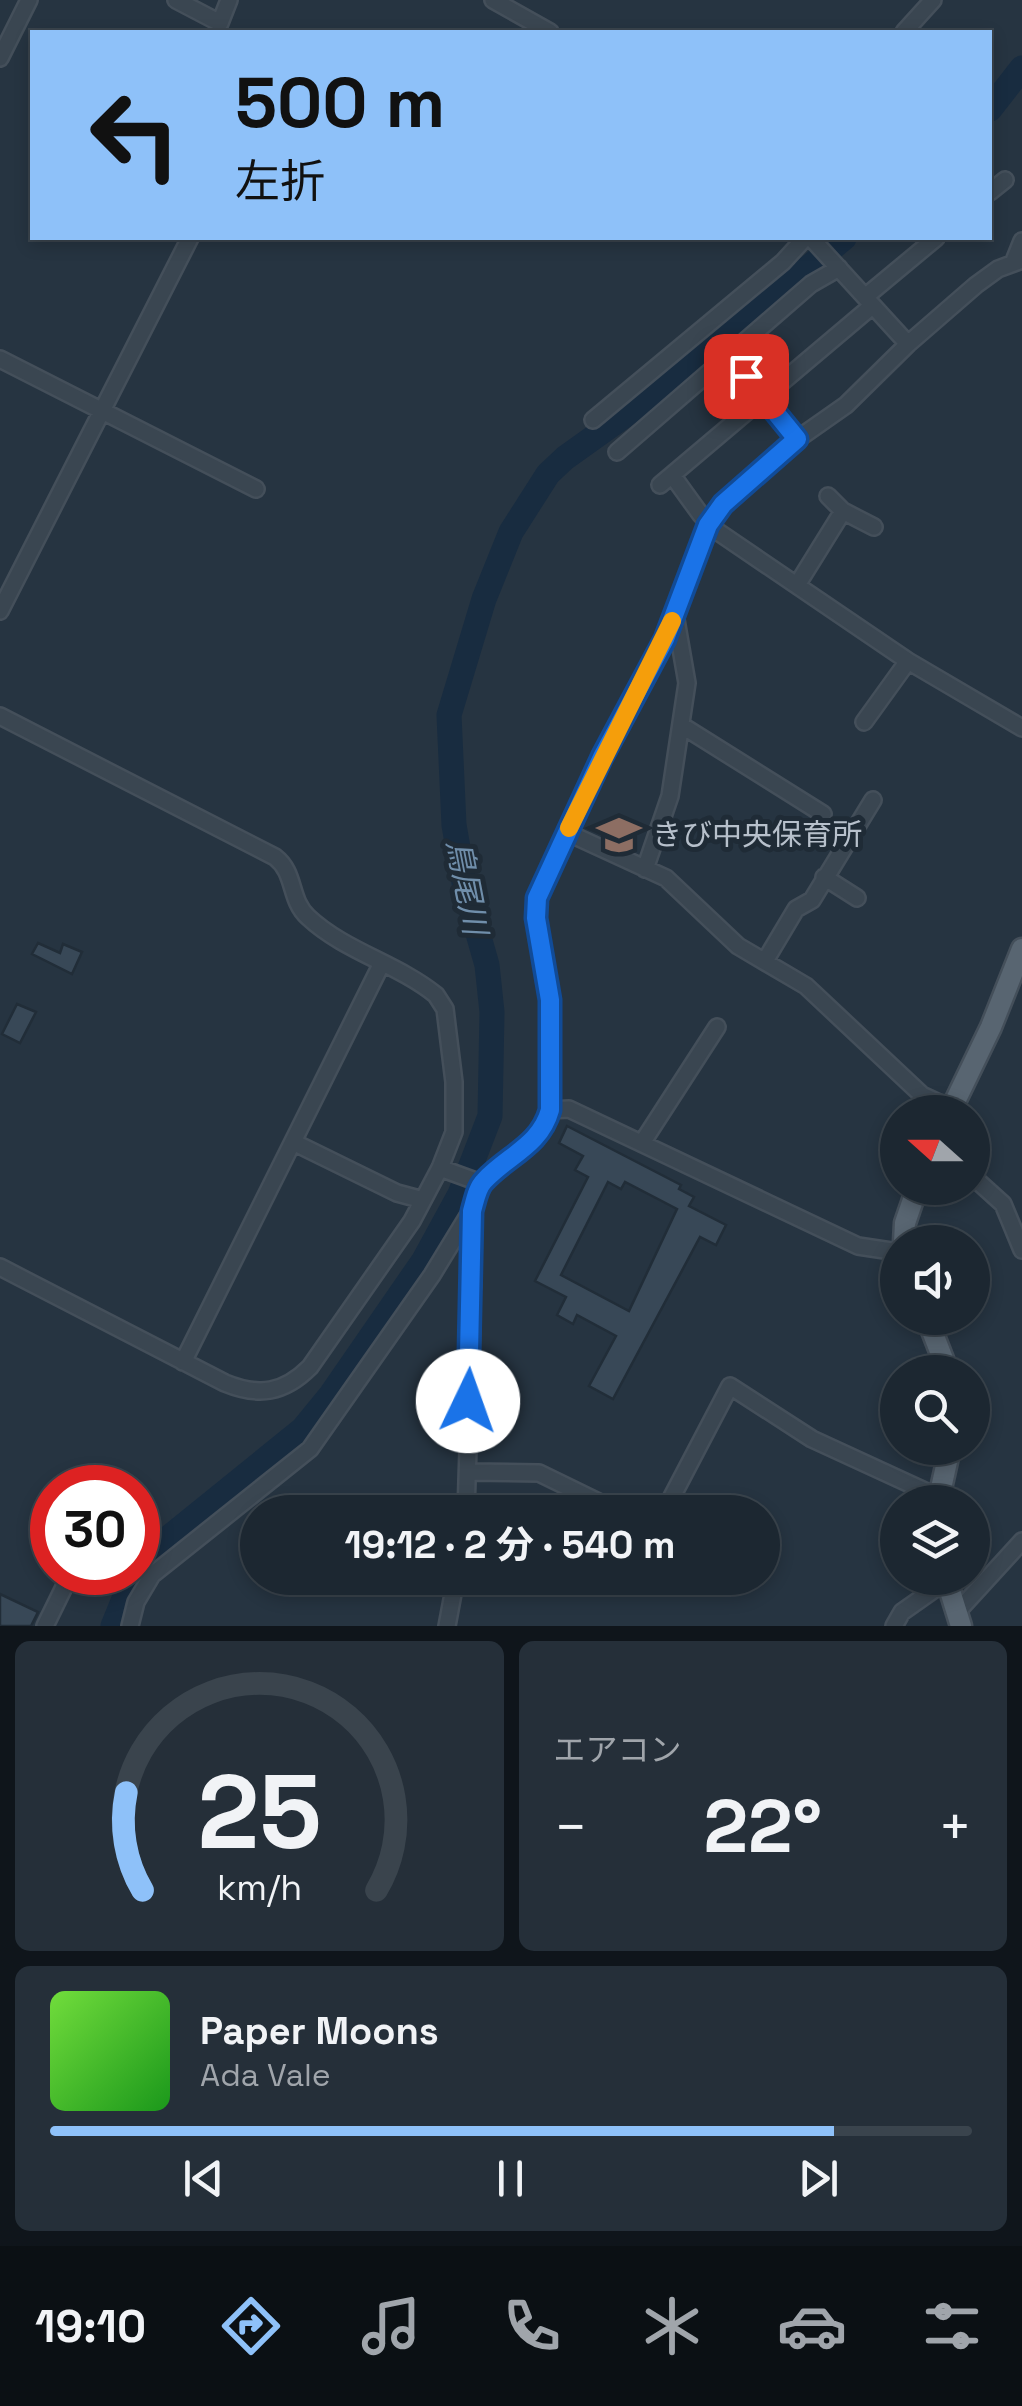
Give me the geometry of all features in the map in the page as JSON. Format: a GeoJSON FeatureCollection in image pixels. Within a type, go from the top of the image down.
{"type":"FeatureCollection","features":[{"type":"Feature","properties":{"kind":"main road"},"geometry":{"type":"LineString","coordinates":[[959,1095],[1022,949]]}},
{"type":"Feature","properties":{"kind":"street"},"geometry":{"type":"LineString","coordinates":[[0,58],[29,0]]}},
{"type":"Feature","properties":{"kind":"street"},"geometry":{"type":"LineString","coordinates":[[176,0],[219,28],[229,0]]}},
{"type":"Feature","properties":{"kind":"street"},"geometry":{"type":"LineString","coordinates":[[493,0],[546,30]]}},
{"type":"Feature","properties":{"kind":"street"},"geometry":{"type":"LineString","coordinates":[[906,30],[933,0]]}},
{"type":"Feature","properties":{"kind":"street"},"geometry":{"type":"LineString","coordinates":[[992,190],[1005,180]]}},
{"type":"Feature","properties":{"kind":"street"},"geometry":{"type":"LineString","coordinates":[[0,611],[189,240]]}},
{"type":"Feature","properties":{"kind":"street"},"geometry":{"type":"LineString","coordinates":[[593,420],[809,240]]}},
{"type":"Feature","properties":{"kind":"street"},"geometry":{"type":"LineString","coordinates":[[811,240],[908,344]]}},
{"type":"Feature","properties":{"kind":"street"},"geometry":{"type":"LineString","coordinates":[[934,240],[763,398],[666,480],[701,515],[797,585],[908,661],[1022,728]]}},
{"type":"Feature","properties":{"kind":"street"},"geometry":{"type":"LineString","coordinates":[[467,1495],[472,1211],[478,1182],[534,1142],[550,1110],[550,1000],[536,908],[566,832],[665,639],[710,522],[723,504],[797,439],[846,405],[908,344],[988,276],[1018,261],[1022,241]]}},
{"type":"Feature","properties":{"kind":"street"},"geometry":{"type":"LineString","coordinates":[[617,452],[811,284],[837,266]]}},
{"type":"Feature","properties":{"kind":"street"},"geometry":{"type":"LineString","coordinates":[[731,354],[797,439]]}},
{"type":"Feature","properties":{"kind":"street"},"geometry":{"type":"LineString","coordinates":[[0,359],[256,490]]}},
{"type":"Feature","properties":{"kind":"street"},"geometry":{"type":"LineString","coordinates":[[828,496],[843,511],[874,527]]}},
{"type":"Feature","properties":{"kind":"street"},"geometry":{"type":"LineString","coordinates":[[797,585],[843,511]]}},
{"type":"Feature","properties":{"kind":"street"},"geometry":{"type":"LineString","coordinates":[[645,868],[667,808],[687,683],[674,612]]}},
{"type":"Feature","properties":{"kind":"street"},"geometry":{"type":"LineString","coordinates":[[864,722],[908,661]]}},
{"type":"Feature","properties":{"kind":"street"},"geometry":{"type":"LineString","coordinates":[[0,716],[276,857],[290,872],[295,896],[310,920],[426,987],[445,1008],[454,1082],[454,1132],[444,1170],[335,1334],[310,1366],[286,1387],[248,1391],[0,1268]]}},
{"type":"Feature","properties":{"kind":"street"},"geometry":{"type":"LineString","coordinates":[[681,725],[823,814]]}},
{"type":"Feature","properties":{"kind":"street"},"geometry":{"type":"LineString","coordinates":[[765,961],[796,909],[812,900],[873,800]]}},
{"type":"Feature","properties":{"kind":"street"},"geometry":{"type":"LineString","coordinates":[[566,832],[645,868],[678,888],[716,929],[738,946],[806,986],[922,1095]]}},
{"type":"Feature","properties":{"kind":"street"},"geometry":{"type":"LineString","coordinates":[[824,877],[858,898]]}},
{"type":"Feature","properties":{"kind":"street"},"geometry":{"type":"LineString","coordinates":[[183,1362],[382,963]]}},
{"type":"Feature","properties":{"kind":"street"},"geometry":{"type":"LineString","coordinates":[[642,1143],[718,1027]]}},
{"type":"Feature","properties":{"kind":"street"},"geometry":{"type":"LineString","coordinates":[[550,1110],[569,1110],[858,1246],[880,1249]]}},
{"type":"Feature","properties":{"kind":"street"},"geometry":{"type":"LineString","coordinates":[[293,1142],[397,1193],[423,1200]]}},
{"type":"Feature","properties":{"kind":"street"},"geometry":{"type":"LineString","coordinates":[[444,1170],[478,1182]]}},
{"type":"Feature","properties":{"kind":"street"},"geometry":{"type":"LineString","coordinates":[[990,1192],[1003,1204],[1022,1250]]}},
{"type":"Feature","properties":{"kind":"street"},"geometry":{"type":"LineString","coordinates":[[130,1626],[136,1602],[152,1575],[310,1449],[472,1211]]}},
{"type":"Feature","properties":{"kind":"street"},"geometry":{"type":"LineString","coordinates":[[673,1495],[730,1386],[812,1439],[907,1485]]}},
{"type":"Feature","properties":{"kind":"street"},"geometry":{"type":"LineString","coordinates":[[468,1472],[539,1473],[584,1495]]}},
{"type":"Feature","properties":{"kind":"street"},"geometry":{"type":"LineString","coordinates":[[960,1618],[1022,1540]]}},
{"type":"Feature","properties":{"kind":"street"},"geometry":{"type":"LineString","coordinates":[[1006,1560],[1022,1572]]}},
{"type":"Feature","properties":{"kind":"street"},"geometry":{"type":"LineString","coordinates":[[45,1626],[60,1595]]}},
{"type":"Feature","properties":{"kind":"street"},"geometry":{"type":"LineString","coordinates":[[447,1626],[453,1595]]}},
{"type":"Feature","properties":{"kind":"street"},"geometry":{"type":"LineString","coordinates":[[894,1626],[902,1612],[925,1595]]}},
{"type":"Feature","properties":{"kind":"building"},"geometry":{"type":"Polygon","coordinates":[[[38,943],[60,953],[63,944],[82,952],[72,974],[32,954],[38,943]]]}},
{"type":"Feature","properties":{"kind":"building"},"geometry":{"type":"Polygon","coordinates":[[[17,1004],[36,1012],[20,1043],[2,1034],[17,1004]]]}},
{"type":"Feature","properties":{"kind":"building"},"geometry":{"type":"Polygon","coordinates":[[[567,1126],[681,1185],[679,1189],[694,1197],[689,1206],[726,1225],[716,1245],[700,1237],[613,1399],[589,1386],[616,1336],[577,1315],[573,1324],[557,1315],[566,1297],[535,1281],[588,1177],[575,1170],[583,1156],[559,1143],[567,1126]],[[608,1182],[561,1275],[629,1311],[677,1209],[625,1182],[621,1189],[608,1182]]]}},
{"type":"Feature","properties":{"kind":"building"},"geometry":{"type":"Polygon","coordinates":[[[0,1594],[38,1612],[31,1626],[0,1626],[0,1594]]]}},
{"type":"Feature","properties":{"kind":"waterway","name":"鳥尾川"},"geometry":{"type":"LineString","coordinates":[[992,106],[1022,68]]}},
{"type":"Feature","properties":{"kind":"waterway","name":"鳥尾川"},"geometry":{"type":"LineString","coordinates":[[160,1545],[303,1429],[330,1396],[424,1260],[460,1194],[490,1116],[492,1012],[487,965],[465,888],[454,825],[449,715],[484,599],[511,532],[548,474],[565,458],[670,383],[842,240]]}},
{"type":"Feature","properties":{"kind":"waterway","name":"鳥尾川"},"geometry":{"type":"LineString","coordinates":[[113,1626],[126,1595]]}},
{"type":"Feature","properties":{"kind":"slow traffic"},"geometry":{"type":"LineString","coordinates":[[569,828],[672,621]]}},
{"type":"Feature","properties":{"kind":"place","name":"きび中央保育所"},"geometry":{"type":"Point","coordinates":[619,835]}},
{"type":"Feature","properties":{"kind":"route"},"geometry":{"type":"LineString","coordinates":[[468,1401],[472,1211],[480,1183],[534,1142],[550,1110],[550,1000],[536,918],[537,898],[602,757],[665,639],[713,516],[797,439],[746,376]]}}]}
